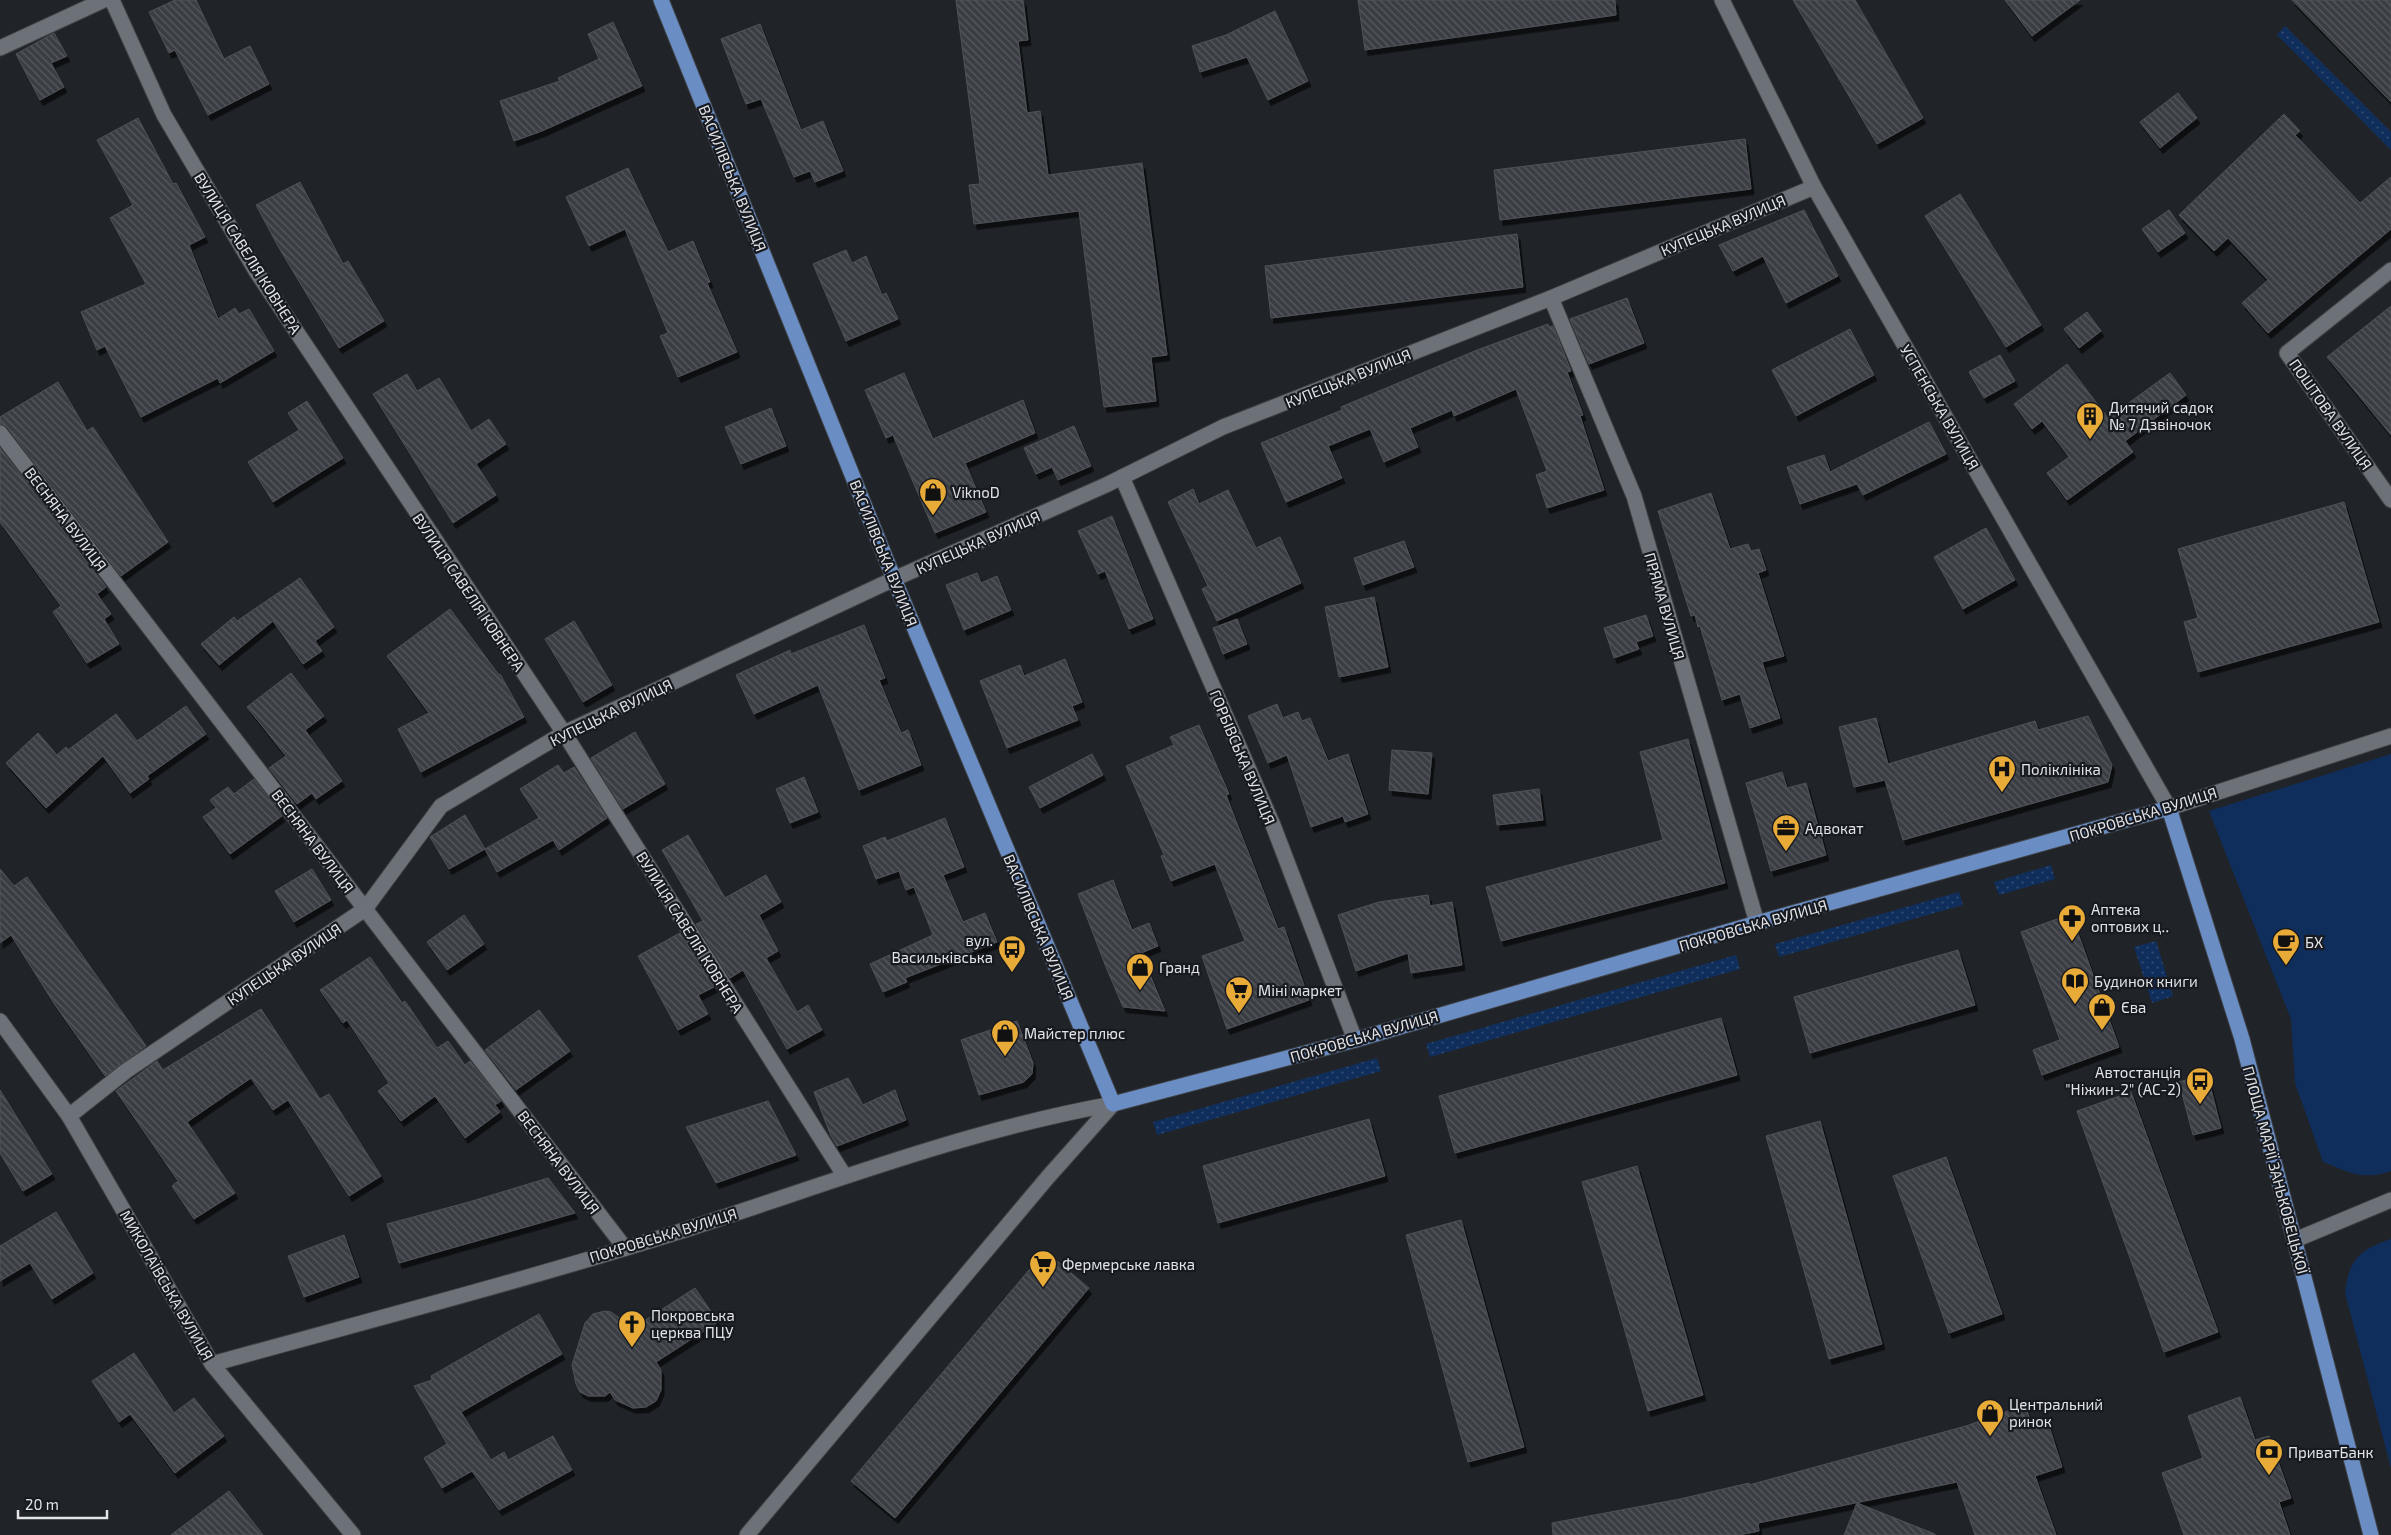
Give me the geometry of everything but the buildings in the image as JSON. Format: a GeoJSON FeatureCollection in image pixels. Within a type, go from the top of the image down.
{"type":"FeatureCollection","features":[{"type":"Feature","properties":{"kind":"main road","name":"ВАСИЛІВСЬКА ВУЛИЦЯ"},"geometry":{"type":"LineString","coordinates":[[661,0],[894,579],[1113,1104]]}},
{"type":"Feature","properties":{"kind":"main road","name":"ПОКРОВСЬКА ВУЛИЦЯ"},"geometry":{"type":"LineString","coordinates":[[1113,1104],[1356,1040],[1757,923],[2169,808]]}},
{"type":"Feature","properties":{"kind":"main road","name":"ПЛОЩА МАРІЇ ЗАНЬКОВЕЦЬКОЇ"},"geometry":{"type":"LineString","coordinates":[[2169,808],[2242,1039],[2372,1535]]}},
{"type":"Feature","properties":{"kind":"street"},"geometry":{"type":"LineString","coordinates":[[0,48],[104,0]]}},
{"type":"Feature","properties":{"kind":"street","name":"ВУЛИЦЯ САВЕЛІЯ КОВНЕРА"},"geometry":{"type":"LineString","coordinates":[[112,0],[164,115],[256,271],[564,733],[844,1175]]}},
{"type":"Feature","properties":{"kind":"street","name":"УСПЕНСЬКА ВУЛИЦЯ"},"geometry":{"type":"LineString","coordinates":[[1722,0],[1814,187],[2169,808]]}},
{"type":"Feature","properties":{"kind":"street","name":"КУПЕЦЬКА ВУЛИЦЯ"},"geometry":{"type":"LineString","coordinates":[[70,1116],[126,1071],[365,909],[441,806],[564,733],[894,579],[1122,478],[1223,427],[1551,298],[1814,187]]}},
{"type":"Feature","properties":{"kind":"street","name":"ПОШТОВА ВУЛИЦЯ"},"geometry":{"type":"LineString","coordinates":[[2391,270],[2287,353],[2391,500]]}},
{"type":"Feature","properties":{"kind":"street","name":"ПРЯМА ВУЛИЦЯ"},"geometry":{"type":"LineString","coordinates":[[1551,298],[1634,496],[1757,923]]}},
{"type":"Feature","properties":{"kind":"street","name":"ВЕСНЯНА ВУЛИЦЯ"},"geometry":{"type":"LineString","coordinates":[[0,433],[625,1248]]}},
{"type":"Feature","properties":{"kind":"street","name":"ГОРБІВСЬКА ВУЛИЦЯ"},"geometry":{"type":"LineString","coordinates":[[1122,478],[1273,825],[1356,1040]]}},
{"type":"Feature","properties":{"kind":"street","name":"ПОКРОВСЬКА ВУЛИЦЯ"},"geometry":{"type":"LineString","coordinates":[[2169,808],[2391,736]]}},
{"type":"Feature","properties":{"kind":"street","name":"МИКОЛАЇВСЬКА ВУЛИЦЯ"},"geometry":{"type":"LineString","coordinates":[[0,1021],[70,1116],[212,1364],[353,1535]]}},
{"type":"Feature","properties":{"kind":"street"},"geometry":{"type":"LineString","coordinates":[[747,1535],[1048,1177],[1113,1104]]}},
{"type":"Feature","properties":{"kind":"street","name":"ПОКРОВСЬКА ВУЛИЦЯ"},"geometry":{"type":"LineString","coordinates":[[212,1364],[625,1248],[844,1175],[1021,1123],[1113,1104]]}},
{"type":"Feature","properties":{"kind":"street"},"geometry":{"type":"LineString","coordinates":[[2294,1240],[2391,1200]]}},
{"type":"Feature","properties":{"kind":"shaded area"},"geometry":{"type":"Polygon","coordinates":[[[2285,26],[2391,132],[2391,150],[2277,35],[2285,26]]]}},
{"type":"Feature","properties":{"kind":"shaded area"},"geometry":{"type":"Polygon","coordinates":[[[2391,754],[2391,1171],[2381,1174],[2364,1175],[2348,1172],[2323,1162],[2295,1083],[2291,1019],[2209,811],[2391,754]]]}},
{"type":"Feature","properties":{"kind":"shaded area"},"geometry":{"type":"Polygon","coordinates":[[[2051,865],[2055,879],[1999,895],[1994,882],[2051,865]]]}},
{"type":"Feature","properties":{"kind":"shaded area"},"geometry":{"type":"Polygon","coordinates":[[[1959,892],[1963,905],[1779,957],[1775,944],[1959,892]]]}},
{"type":"Feature","properties":{"kind":"shaded area"},"geometry":{"type":"Polygon","coordinates":[[[2156,941],[2173,996],[2152,1003],[2134,947],[2156,941]]]}},
{"type":"Feature","properties":{"kind":"shaded area"},"geometry":{"type":"Polygon","coordinates":[[[1736,955],[1740,969],[1430,1057],[1426,1044],[1736,955]]]}},
{"type":"Feature","properties":{"kind":"shaded area"},"geometry":{"type":"Polygon","coordinates":[[[1377,1058],[1381,1071],[1157,1135],[1153,1122],[1377,1058]]]}},
{"type":"Feature","properties":{"kind":"shaded area"},"geometry":{"type":"Polygon","coordinates":[[[2391,1239],[2391,1468],[2345,1293],[2350,1271],[2358,1257],[2371,1247],[2391,1239]]]}},
{"type":"Feature","properties":{"kind":"place","name":"Дитячий садок № 7 Дзвіночок"},"geometry":{"type":"Point","coordinates":[2090,440]}},
{"type":"Feature","properties":{"kind":"place","name":"ViknoD"},"geometry":{"type":"Point","coordinates":[933,516]}},
{"type":"Feature","properties":{"kind":"place","name":"Поліклініка"},"geometry":{"type":"Point","coordinates":[2002,793]}},
{"type":"Feature","properties":{"kind":"place","name":"Адвокат"},"geometry":{"type":"Point","coordinates":[1786,852]}},
{"type":"Feature","properties":{"kind":"place","name":"Аптека оптових ц‥"},"geometry":{"type":"Point","coordinates":[2072,942]}},
{"type":"Feature","properties":{"kind":"place","name":"БХ"},"geometry":{"type":"Point","coordinates":[2286,966]}},
{"type":"Feature","properties":{"kind":"place","name":"вул. Васильківська"},"geometry":{"type":"Point","coordinates":[1012,973]}},
{"type":"Feature","properties":{"kind":"place","name":"Гранд"},"geometry":{"type":"Point","coordinates":[1140,991]}},
{"type":"Feature","properties":{"kind":"place","name":"Будинок книги"},"geometry":{"type":"Point","coordinates":[2075,1005]}},
{"type":"Feature","properties":{"kind":"place","name":"Міні маркет"},"geometry":{"type":"Point","coordinates":[1239,1014]}},
{"type":"Feature","properties":{"kind":"place","name":"Єва"},"geometry":{"type":"Point","coordinates":[2102,1031]}},
{"type":"Feature","properties":{"kind":"place","name":"Майстер плюс"},"geometry":{"type":"Point","coordinates":[1005,1057]}},
{"type":"Feature","properties":{"kind":"place","name":"Автостанція \"Ніжин-2\" (АС-2)"},"geometry":{"type":"Point","coordinates":[2200,1105]}},
{"type":"Feature","properties":{"kind":"place","name":"Фермерське лавка"},"geometry":{"type":"Point","coordinates":[1043,1288]}},
{"type":"Feature","properties":{"kind":"place","name":"Покровська церква ПЦУ"},"geometry":{"type":"Point","coordinates":[632,1348]}},
{"type":"Feature","properties":{"kind":"place","name":"Центральний ринок"},"geometry":{"type":"Point","coordinates":[1990,1437]}},
{"type":"Feature","properties":{"kind":"place","name":"ПриватБанк"},"geometry":{"type":"Point","coordinates":[2269,1476]}}]}
